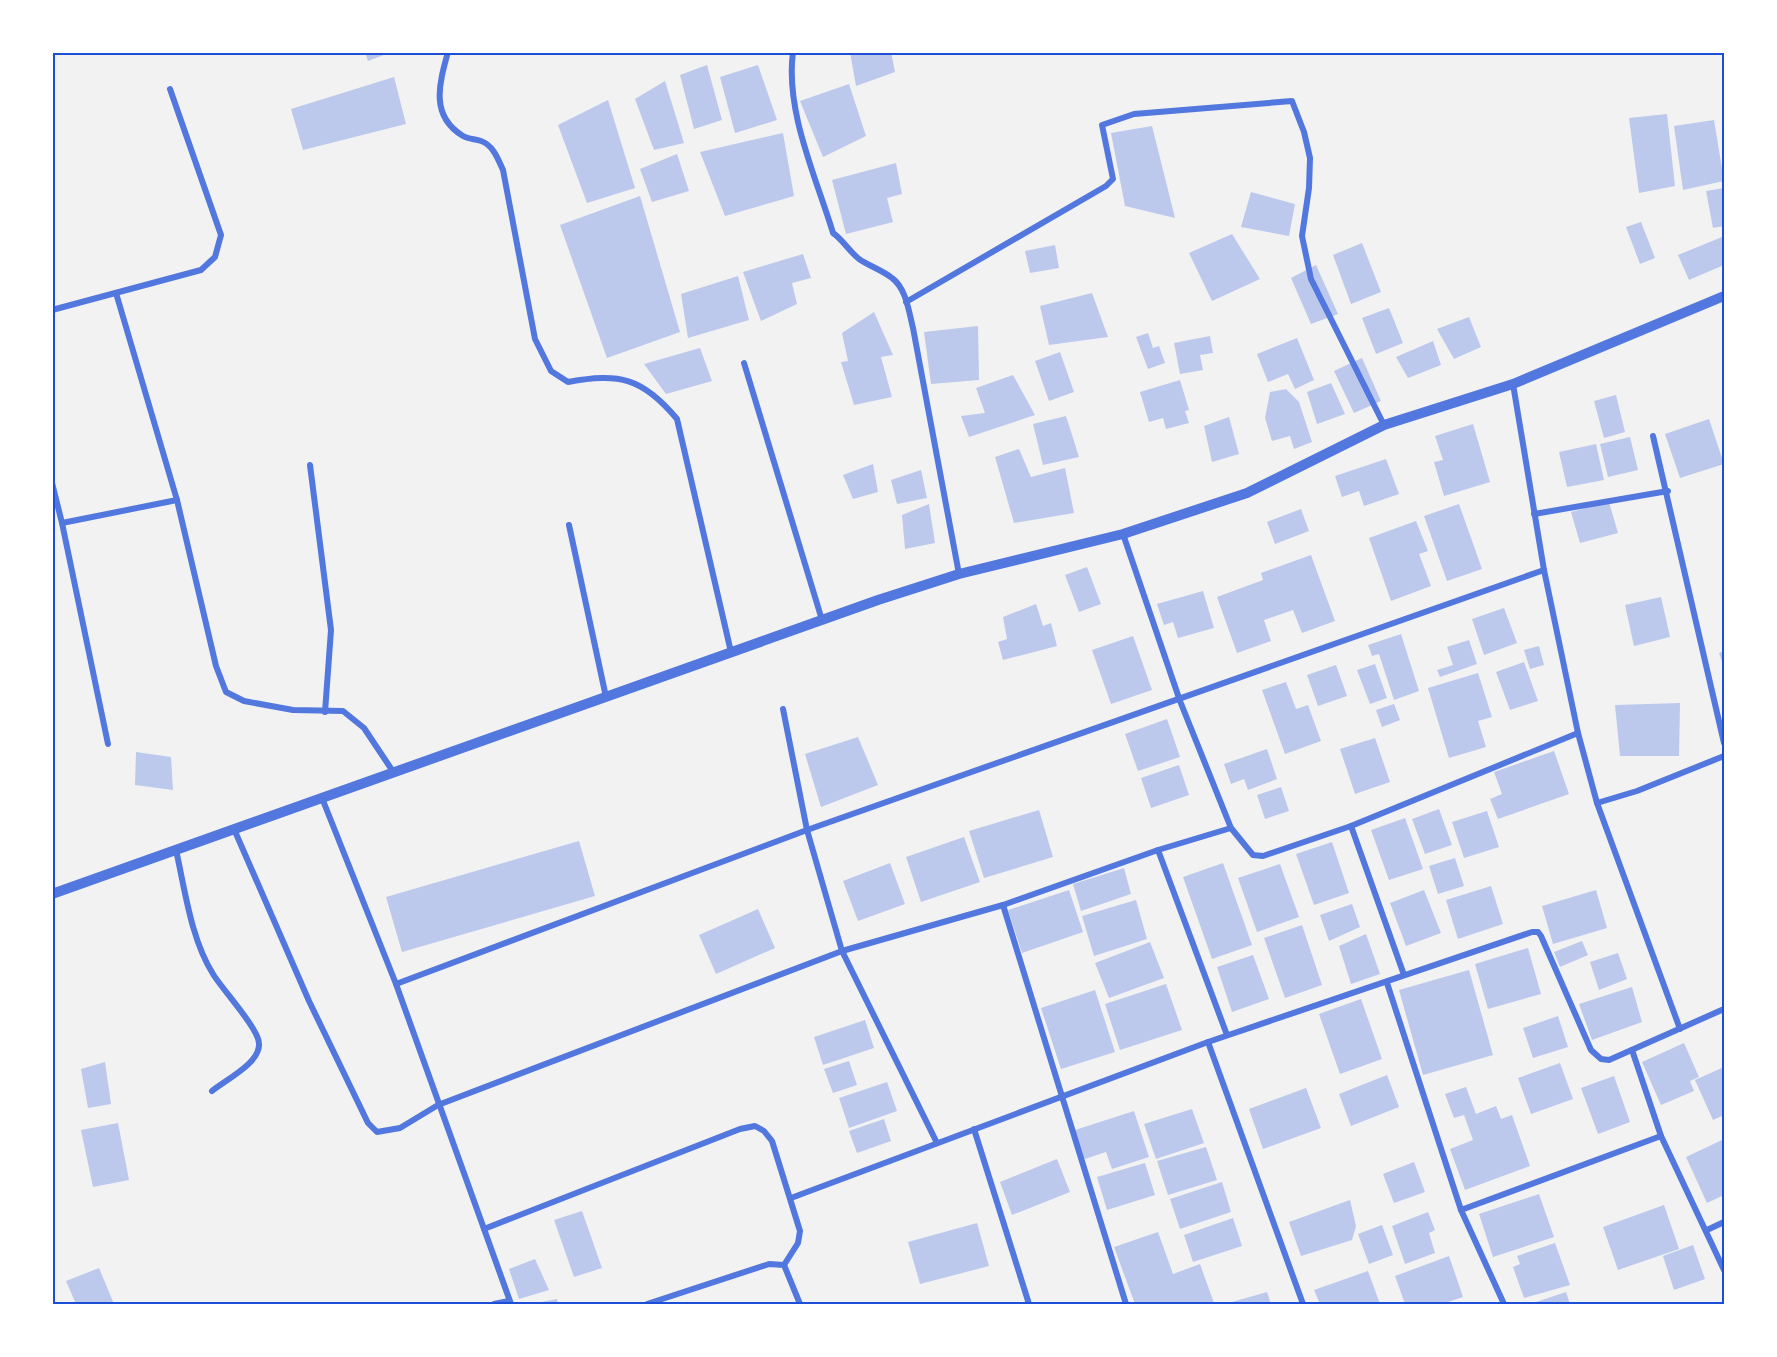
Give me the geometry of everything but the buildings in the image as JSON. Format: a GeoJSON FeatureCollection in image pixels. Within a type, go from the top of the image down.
{"type":"FeatureCollection","features":[{"type":"Feature","properties":{"kind":"street"},"geometry":{"type":"LineString","coordinates":[[448,52],[439,85],[441,110],[447,124],[465,137],[484,142],[494,151],[503,170],[535,339],[551,371],[568,382],[600,376],[630,380],[664,404],[676,419],[731,652]]}},
{"type":"Feature","properties":{"kind":"street"},"geometry":{"type":"LineString","coordinates":[[793,52],[790,76],[793,101],[833,233],[846,242],[857,258],[893,279],[901,288],[906,302],[914,328],[959,574]]}},
{"type":"Feature","properties":{"kind":"street"},"geometry":{"type":"LineString","coordinates":[[52,310],[201,270],[215,257],[221,235],[170,89]]}},
{"type":"Feature","properties":{"kind":"street"},"geometry":{"type":"LineString","coordinates":[[906,302],[1106,186],[1113,179],[1102,125],[1134,114],[1292,101],[1310,158],[1309,188],[1302,236],[1311,279],[1384,425]]}},
{"type":"Feature","properties":{"kind":"street"},"geometry":{"type":"LineString","coordinates":[[116,293],[177,500],[216,666],[226,693],[244,701],[325,712],[343,711],[364,728],[394,772]]}},
{"type":"Feature","properties":{"kind":"street"},"geometry":{"type":"LineString","coordinates":[[52,894],[731,652],[959,574],[1123,534],[1247,493],[1384,425],[1513,384],[1725,296]]}},
{"type":"Feature","properties":{"kind":"street"},"geometry":{"type":"LineString","coordinates":[[744,363],[822,620]]}},
{"type":"Feature","properties":{"kind":"street"},"geometry":{"type":"LineString","coordinates":[[1513,384],[1544,570],[1578,733],[1597,803],[1680,1029]]}},
{"type":"Feature","properties":{"kind":"street"},"geometry":{"type":"LineString","coordinates":[[1653,436],[1668,491],[1725,743]]}},
{"type":"Feature","properties":{"kind":"street"},"geometry":{"type":"LineString","coordinates":[[310,465],[331,630],[325,712]]}},
{"type":"Feature","properties":{"kind":"street"},"geometry":{"type":"LineString","coordinates":[[52,483],[108,744]]}},
{"type":"Feature","properties":{"kind":"street"},"geometry":{"type":"LineString","coordinates":[[1534,514],[1668,491]]}},
{"type":"Feature","properties":{"kind":"street"},"geometry":{"type":"LineString","coordinates":[[62,523],[177,500]]}},
{"type":"Feature","properties":{"kind":"street"},"geometry":{"type":"LineString","coordinates":[[569,525],[606,697]]}},
{"type":"Feature","properties":{"kind":"street"},"geometry":{"type":"LineString","coordinates":[[1123,534],[1180,700],[1230,828],[1253,855],[1263,856],[1351,826],[1578,733]]}},
{"type":"Feature","properties":{"kind":"street"},"geometry":{"type":"LineString","coordinates":[[396,984],[807,830],[1544,570]]}},
{"type":"Feature","properties":{"kind":"street"},"geometry":{"type":"LineString","coordinates":[[783,709],[807,830],[843,951],[937,1143]]}},
{"type":"Feature","properties":{"kind":"street"},"geometry":{"type":"LineString","coordinates":[[1597,803],[1637,791],[1725,756]]}},
{"type":"Feature","properties":{"kind":"street"},"geometry":{"type":"LineString","coordinates":[[322,798],[396,984],[510,1303],[494,1305]]}},
{"type":"Feature","properties":{"kind":"street"},"geometry":{"type":"LineString","coordinates":[[1351,826],[1404,975]]}},
{"type":"Feature","properties":{"kind":"street"},"geometry":{"type":"LineString","coordinates":[[234,829],[309,1001],[368,1123],[377,1132],[389,1131],[438,1105],[843,951],[1003,904],[1158,850],[1230,828]]}},
{"type":"Feature","properties":{"kind":"street"},"geometry":{"type":"LineString","coordinates":[[176,850],[202,952],[212,973],[254,1031],[259,1042],[257,1053],[249,1063],[212,1091]]}},
{"type":"Feature","properties":{"kind":"street"},"geometry":{"type":"LineString","coordinates":[[1158,850],[1227,1035]]}},
{"type":"Feature","properties":{"kind":"street"},"geometry":{"type":"LineString","coordinates":[[1003,904],[1126,1305]]}},
{"type":"Feature","properties":{"kind":"street"},"geometry":{"type":"LineString","coordinates":[[791,1198],[1227,1035],[1532,932],[1538,932],[1591,1050],[1601,1059],[1609,1060],[1725,1009]]}},
{"type":"Feature","properties":{"kind":"street"},"geometry":{"type":"LineString","coordinates":[[1386,983],[1461,1210],[1504,1305]]}},
{"type":"Feature","properties":{"kind":"street"},"geometry":{"type":"LineString","coordinates":[[1208,1042],[1303,1305]]}},
{"type":"Feature","properties":{"kind":"street"},"geometry":{"type":"LineString","coordinates":[[1632,1050],[1661,1136],[1725,1270]]}},
{"type":"Feature","properties":{"kind":"street"},"geometry":{"type":"LineString","coordinates":[[484,1229],[740,1129],[754,1126],[764,1131],[772,1141],[800,1231],[798,1243],[784,1265]]}},
{"type":"Feature","properties":{"kind":"street"},"geometry":{"type":"LineString","coordinates":[[974,1129],[1029,1305]]}},
{"type":"Feature","properties":{"kind":"street"},"geometry":{"type":"LineString","coordinates":[[1461,1210],[1661,1136]]}},
{"type":"Feature","properties":{"kind":"street"},"geometry":{"type":"LineString","coordinates":[[1707,1230],[1725,1222]]}},
{"type":"Feature","properties":{"kind":"street"},"geometry":{"type":"LineString","coordinates":[[647,1305],[769,1264],[784,1265]]}},
{"type":"Feature","properties":{"kind":"street"},"geometry":{"type":"LineString","coordinates":[[784,1265],[800,1305]]}}]}
